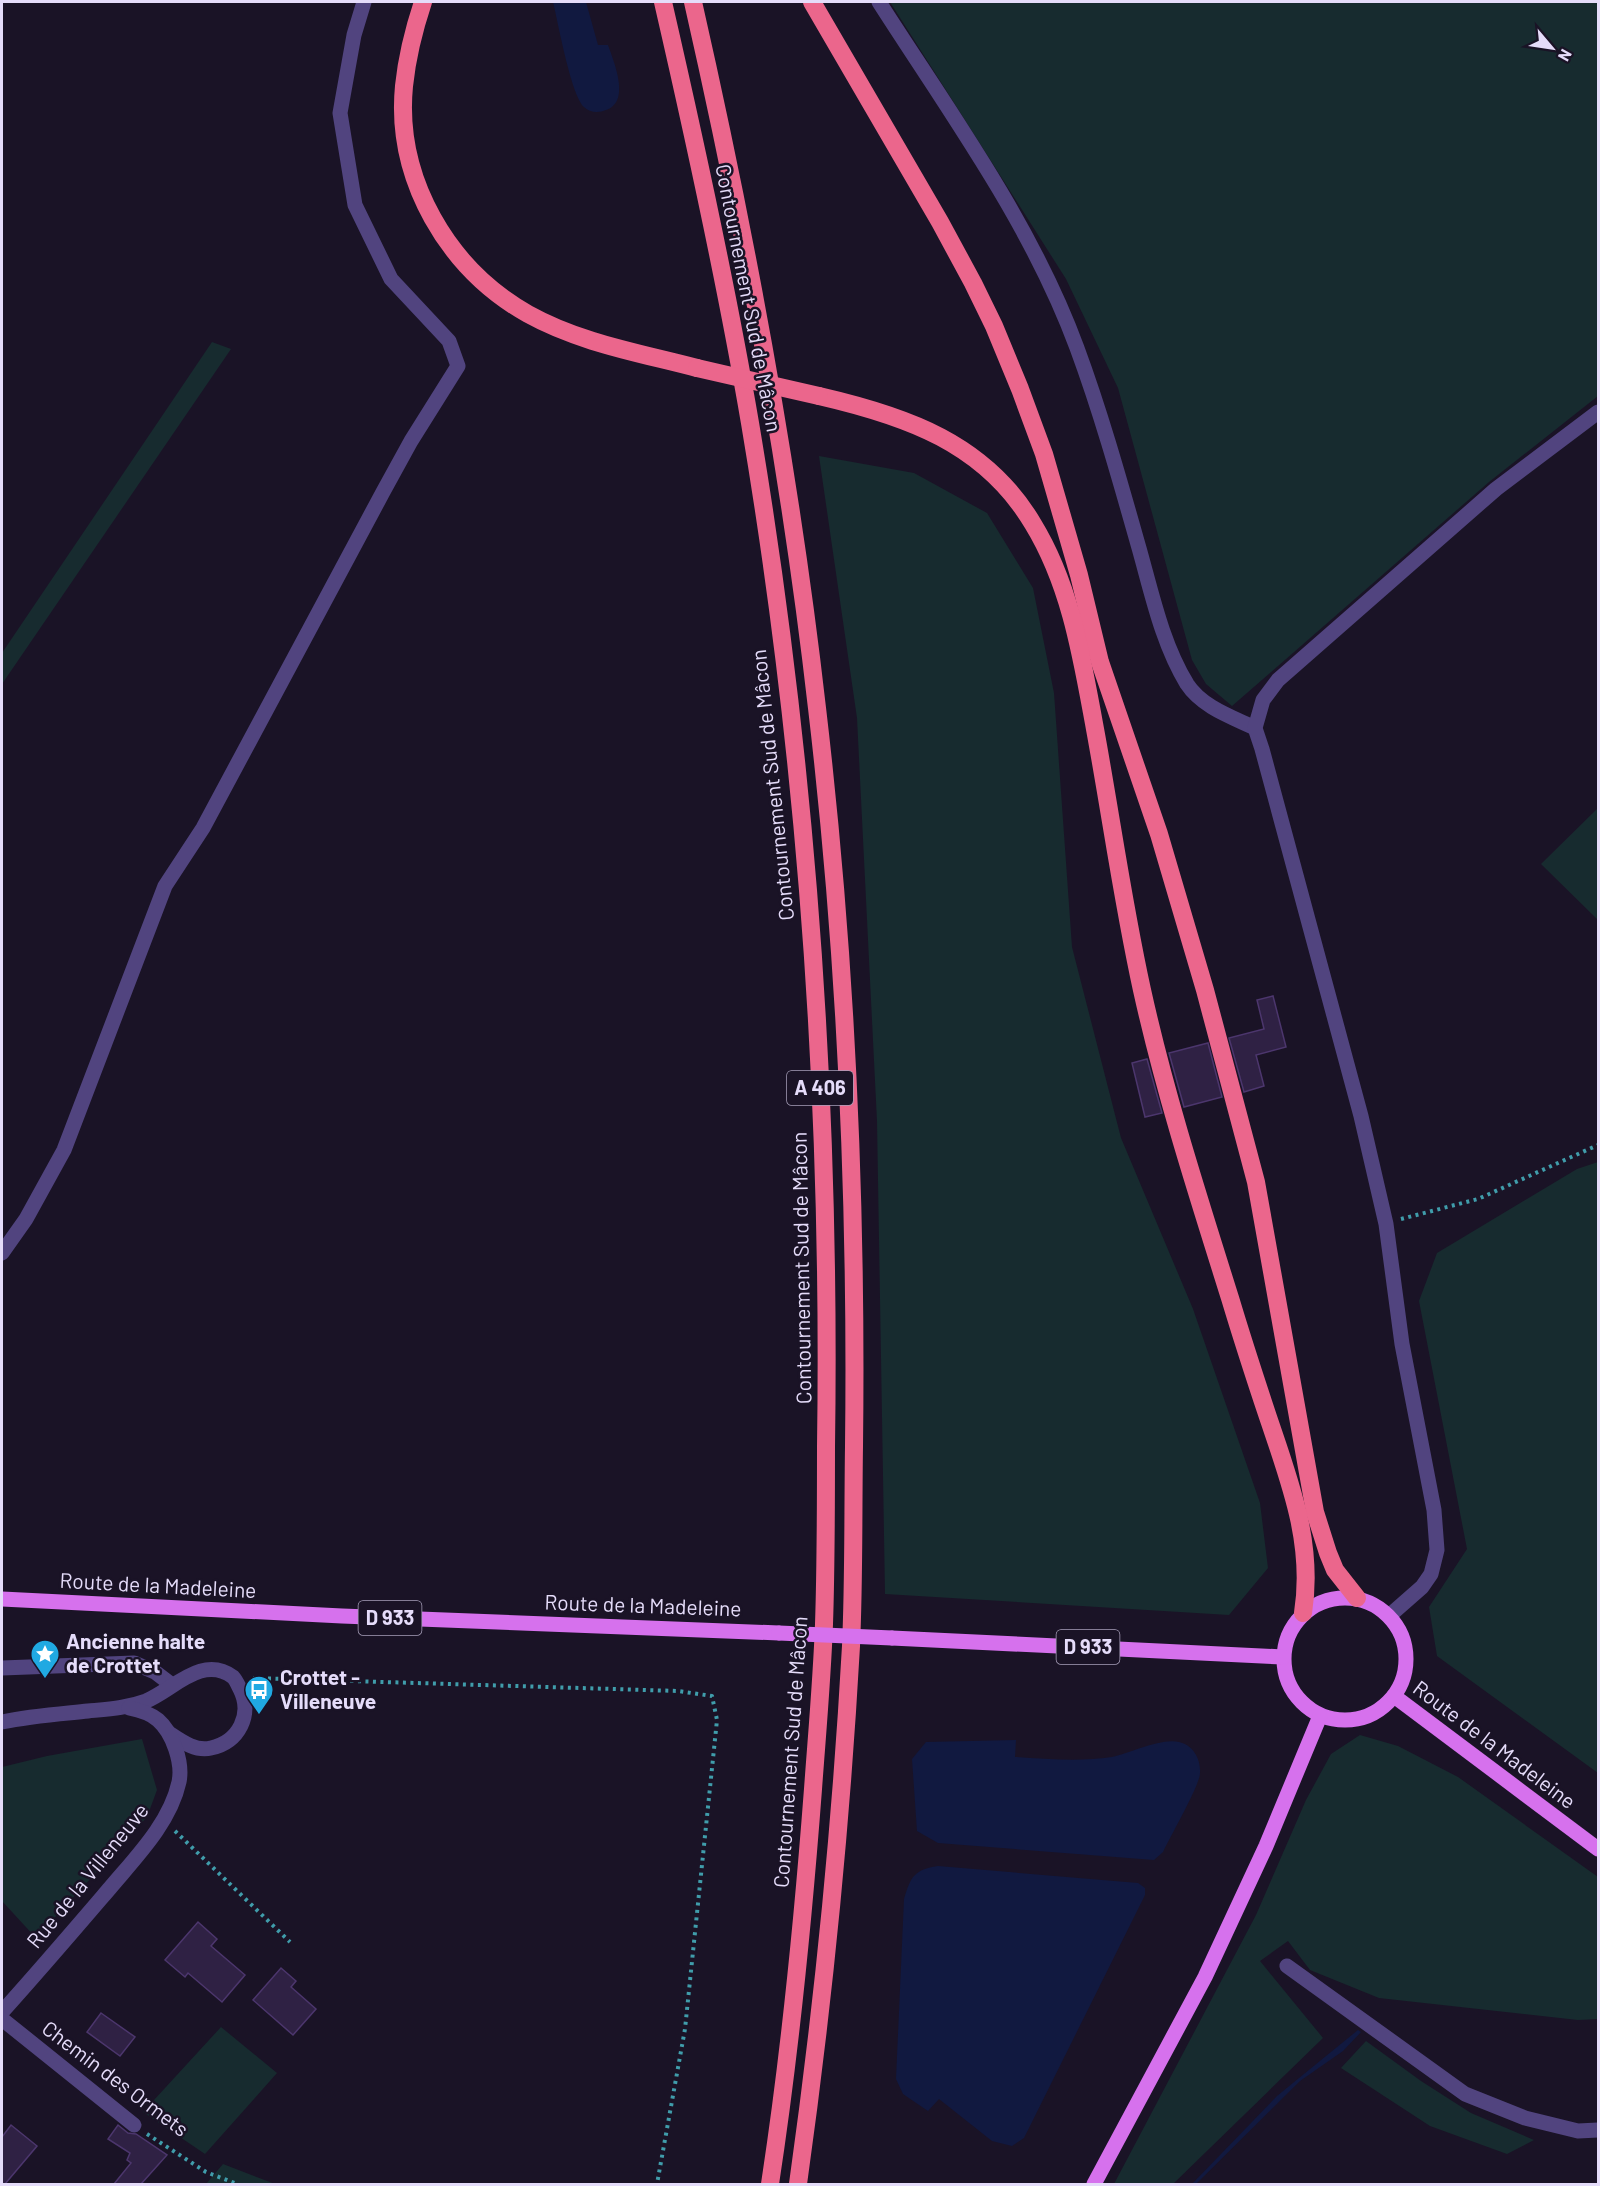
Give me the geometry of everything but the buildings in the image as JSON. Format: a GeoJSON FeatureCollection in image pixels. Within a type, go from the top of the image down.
{"type":"FeatureCollection","features":[{"type":"Feature","properties":{"kind":"highway"},"geometry":{"type":"LineString","coordinates":[[423,2],[406,66],[404,96],[406,139],[418,187],[440,231],[455,252],[488,287],[528,314],[602,344],[874,409],[911,422],[934,433],[987,468],[1011,493],[1032,521],[1059,575],[1081,653],[1142,989],[1164,1078],[1248,1359],[1300,1515],[1307,1564],[1303,1613]]}},
{"type":"Feature","properties":{"kind":"highway","name":"Contournement Sud de Mâcon"},"geometry":{"type":"LineString","coordinates":[[663,2],[724,279],[750,427],[773,579],[810,912],[821,1101],[828,1363],[824,1626],[809,1840],[797,1967],[770,2184]]}},
{"type":"Feature","properties":{"kind":"highway","name":"Contournement Sud de Mâcon"},"geometry":{"type":"LineString","coordinates":[[693,2],[749,265],[801,582],[827,806],[843,993],[848,1085],[853,1199],[855,1346],[851,1643],[832,1884],[798,2184]]}},
{"type":"Feature","properties":{"kind":"highway"},"geometry":{"type":"LineString","coordinates":[[812,2],[973,283],[1016,378],[1044,454],[1079,575],[1100,662],[1159,834],[1205,990],[1256,1182],[1316,1512],[1335,1570],[1357,1598]]}},
{"type":"Feature","properties":{"kind":"main road"},"geometry":{"type":"LineString","coordinates":[[1334,1598],[1357,1598],[1369,1602],[1389,1616],[1398,1628],[1404,1641],[1405,1670],[1394,1696],[1382,1707],[1368,1716],[1352,1720],[1335,1720],[1320,1716],[1305,1706],[1293,1692],[1285,1676],[1283,1657],[1285,1642],[1292,1626],[1312,1606],[1334,1598]]}},
{"type":"Feature","properties":{"kind":"main road","name":"Route de la Madeleine"},"geometry":{"type":"LineString","coordinates":[[2,1599],[1283,1657]]}},
{"type":"Feature","properties":{"kind":"main road","name":"Route de la Madeleine"},"geometry":{"type":"LineString","coordinates":[[1394,1696],[1599,1849]]}},
{"type":"Feature","properties":{"kind":"main road"},"geometry":{"type":"LineString","coordinates":[[1094,2184],[1205,1977],[1266,1846],[1320,1716]]}},
{"type":"Feature","properties":{"kind":"street"},"geometry":{"type":"LineString","coordinates":[[2,1253],[26,1219],[64,1150],[165,886],[203,828],[400,461],[458,366],[449,341],[391,279],[355,205],[340,113],[354,35],[364,2]]}},
{"type":"Feature","properties":{"kind":"street"},"geometry":{"type":"LineString","coordinates":[[879,2],[996,184],[1048,278],[1088,381],[1124,493],[1166,641],[1188,686],[1212,708],[1255,728]]}},
{"type":"Feature","properties":{"kind":"street"},"geometry":{"type":"LineString","coordinates":[[1389,1616],[1422,1587],[1431,1574],[1437,1542],[1434,1510],[1402,1344],[1386,1224],[1358,1104],[1255,728],[1263,700],[1278,680],[1496,489],[1599,412]]}},
{"type":"Feature","properties":{"kind":"street"},"geometry":{"type":"LineString","coordinates":[[2,1668],[134,1663],[155,1672],[172,1685]]}},
{"type":"Feature","properties":{"kind":"street"},"geometry":{"type":"LineString","coordinates":[[2,1722],[129,1708],[151,1699],[190,1674],[206,1670],[218,1670],[235,1678],[247,1707],[242,1724],[230,1740],[210,1749],[187,1745],[169,1733]]}},
{"type":"Feature","properties":{"kind":"street","name":"Rue de la Villeneuve"},"geometry":{"type":"LineString","coordinates":[[2,2012],[61,1946],[162,1823],[179,1781],[179,1763],[169,1733],[158,1720],[144,1711],[129,1708]]}},
{"type":"Feature","properties":{"kind":"street"},"geometry":{"type":"LineString","coordinates":[[1287,1966],[1466,2094],[1525,2118],[1578,2131],[1599,2130]]}},
{"type":"Feature","properties":{"kind":"street","name":"Chemin des Ormets"},"geometry":{"type":"LineString","coordinates":[[2,2019],[134,2125]]}},
{"type":"Feature","properties":{"kind":"path"},"geometry":{"type":"LineString","coordinates":[[1386,1224],[1478,1198],[1599,1144]]}},
{"type":"Feature","properties":{"kind":"path"},"geometry":{"type":"LineString","coordinates":[[235,1678],[678,1691],[712,1696],[717,1720],[685,2028],[657,2184]]}},
{"type":"Feature","properties":{"kind":"path"},"geometry":{"type":"LineString","coordinates":[[162,1823],[180,1834],[290,1942]]}},
{"type":"Feature","properties":{"kind":"path","name":"Chemin des Ormets"},"geometry":{"type":"LineString","coordinates":[[134,2125],[206,2172],[237,2184]]}},
{"type":"Feature","properties":{"kind":"green space"},"geometry":{"type":"Polygon","coordinates":[[[890,2],[1598,2],[1598,396],[1489,482],[1232,706],[1206,684],[1192,660],[1118,388],[1066,279],[890,2]]]}},
{"type":"Feature","properties":{"kind":"green space"},"geometry":{"type":"Polygon","coordinates":[[[212,342],[231,349],[2,684],[2,653],[212,342]]]}},
{"type":"Feature","properties":{"kind":"green space"},"geometry":{"type":"Polygon","coordinates":[[[819,456],[914,473],[987,513],[1033,588],[1054,693],[1072,947],[1121,1138],[1193,1309],[1260,1503],[1268,1568],[1229,1615],[885,1594],[877,1121],[857,718],[819,456]]]}},
{"type":"Feature","properties":{"kind":"green space"},"geometry":{"type":"Polygon","coordinates":[[[1598,808],[1598,920],[1541,864],[1598,808]]]}},
{"type":"Feature","properties":{"kind":"green space"},"geometry":{"type":"Polygon","coordinates":[[[1598,1162],[1598,1773],[1437,1656],[1429,1607],[1467,1549],[1419,1301],[1437,1253],[1577,1169],[1598,1162]]]}},
{"type":"Feature","properties":{"kind":"green space"},"geometry":{"type":"Polygon","coordinates":[[[1360,1735],[1398,1746],[1458,1777],[1598,1877],[1598,2019],[1578,2020],[1379,1998],[1310,1970],[1288,1941],[1260,1961],[1323,2038],[1173,2184],[1114,2184],[1256,1915],[1306,1800],[1331,1754],[1360,1735]]]}},
{"type":"Feature","properties":{"kind":"green space"},"geometry":{"type":"Polygon","coordinates":[[[142,1739],[157,1790],[147,1817],[36,1938],[2,1901],[2,1767],[47,1756],[142,1739]]]}},
{"type":"Feature","properties":{"kind":"green space"},"geometry":{"type":"Polygon","coordinates":[[[221,2027],[277,2073],[205,2154],[143,2112],[221,2027]]]}},
{"type":"Feature","properties":{"kind":"green space"},"geometry":{"type":"Polygon","coordinates":[[[1366,2041],[1421,2081],[1471,2113],[1534,2140],[1507,2154],[1430,2126],[1341,2068],[1366,2041]]]}},
{"type":"Feature","properties":{"kind":"green space"},"geometry":{"type":"Polygon","coordinates":[[[223,2164],[275,2184],[206,2184],[223,2164]]]}},
{"type":"Feature","properties":{"kind":"water"},"geometry":{"type":"Polygon","coordinates":[[[553,2],[586,2],[598,45],[608,45],[617,71],[619,90],[614,106],[598,112],[592,111],[584,107],[579,100],[570,74],[553,2]]]}},
{"type":"Feature","properties":{"kind":"water"},"geometry":{"type":"Polygon","coordinates":[[[1016,1740],[1015,1757],[1063,1760],[1112,1757],[1154,1744],[1179,1742],[1188,1746],[1195,1753],[1199,1763],[1199,1779],[1163,1852],[1154,1860],[938,1843],[917,1831],[912,1759],[926,1742],[1016,1740]]]}},
{"type":"Feature","properties":{"kind":"water"},"geometry":{"type":"Polygon","coordinates":[[[938,1866],[1138,1883],[1145,1888],[1145,1895],[1024,2138],[1012,2146],[992,2141],[939,2099],[928,2111],[903,2094],[896,2079],[904,1899],[915,1875],[938,1866]]]}},
{"type":"Feature","properties":{"kind":"water"},"geometry":{"type":"Polygon","coordinates":[[[1358,2030],[1361,2032],[1343,2051],[1300,2081],[1196,2184],[1192,2184],[1277,2096],[1358,2030]]]}},
{"type":"Feature","properties":{"kind":"place","name":"Ancienne halte de Crottet"},"geometry":{"type":"Point","coordinates":[45,1680]}},
{"type":"Feature","properties":{"kind":"place","name":"Crottet - Villeneuve"},"geometry":{"type":"Point","coordinates":[259,1716]}}]}
